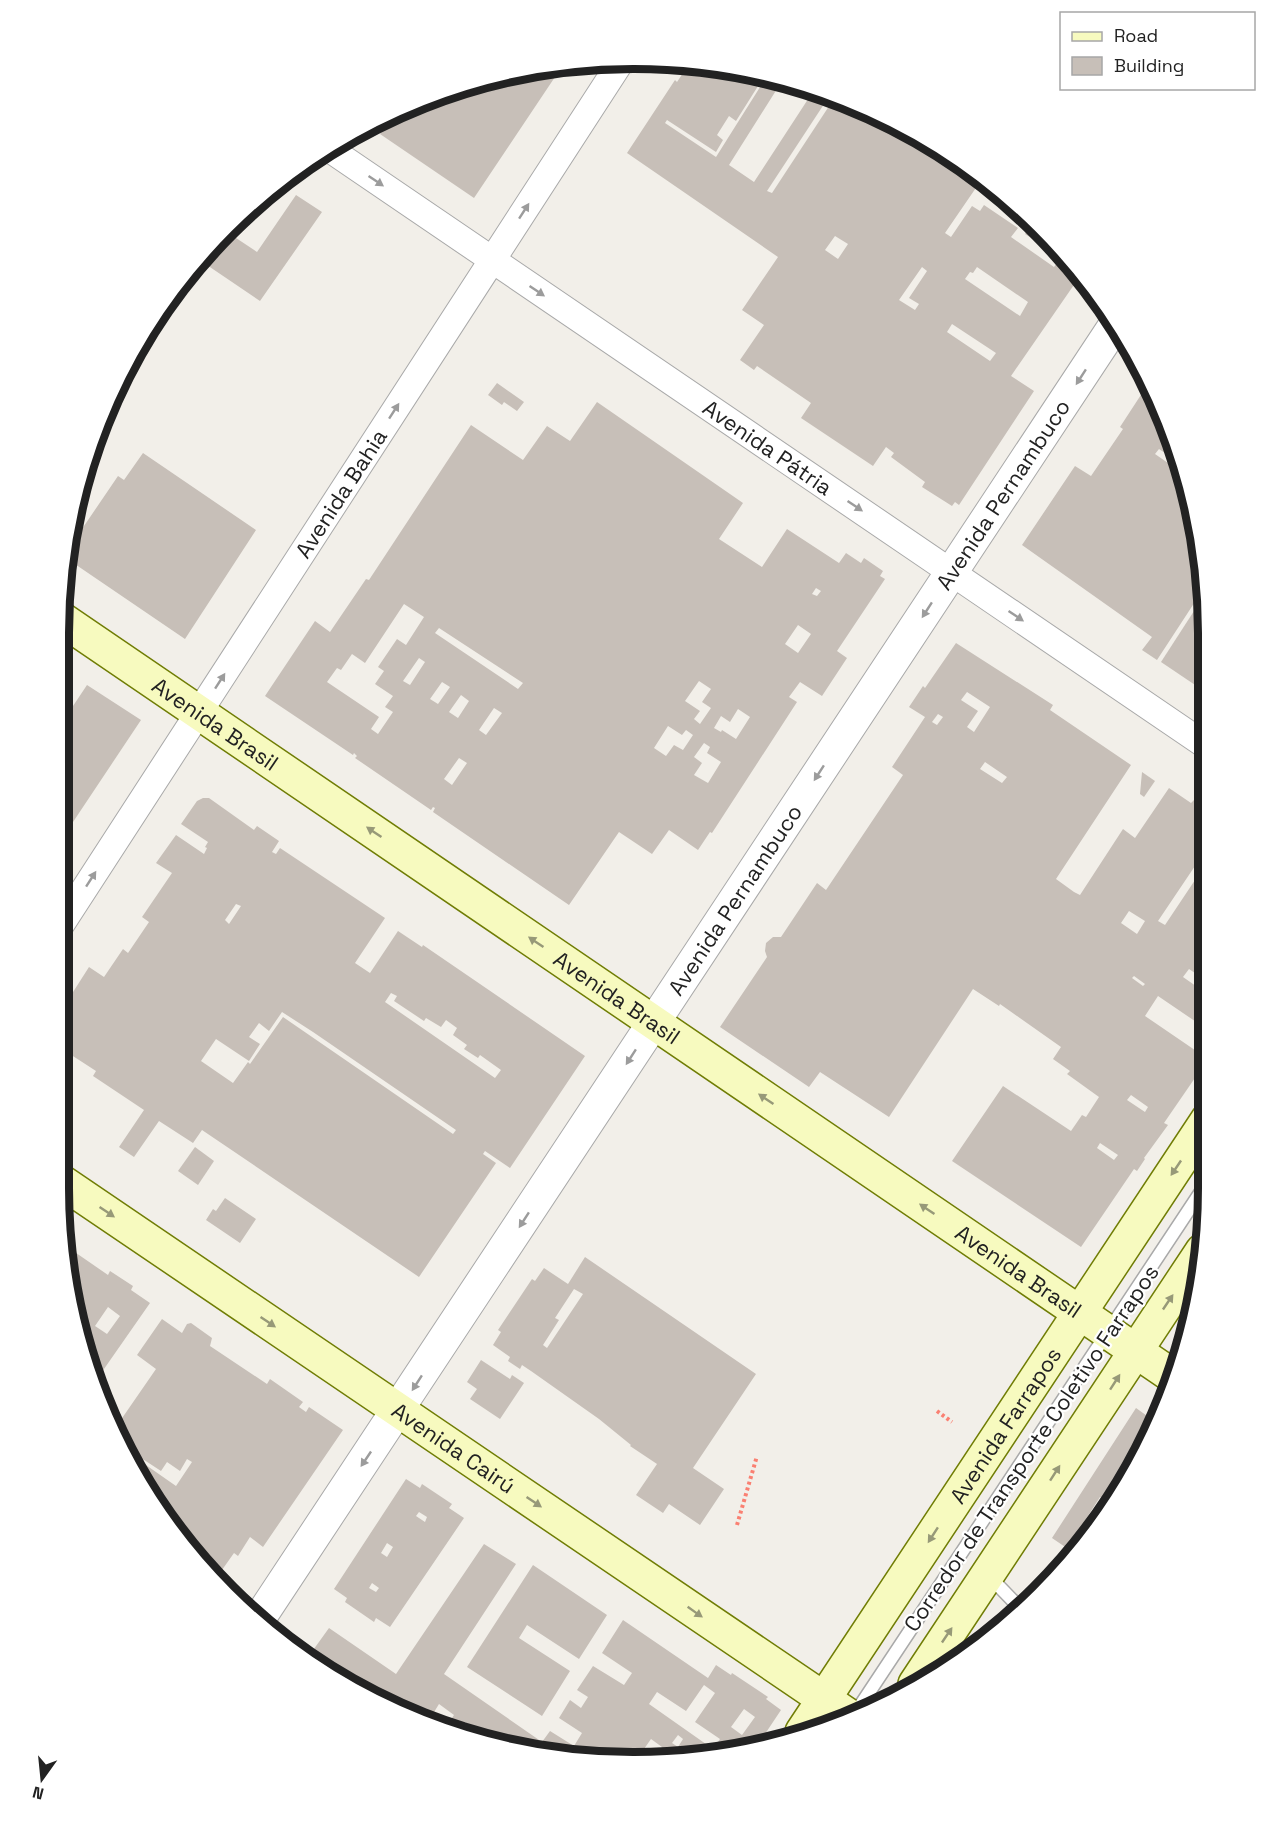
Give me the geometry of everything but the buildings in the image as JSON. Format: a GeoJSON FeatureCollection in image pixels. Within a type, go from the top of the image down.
{"type":"FeatureCollection","features":[{"type":"Feature","properties":{"kind":"main road","name":"Avenida Brasil"},"geometry":{"type":"LineString","coordinates":[[69,624],[1167,1372]]}},
{"type":"Feature","properties":{"kind":"main road","name":"Avenida Farrapos"},"geometry":{"type":"LineString","coordinates":[[817,1721],[836,1708],[1080,1313],[1198,1136]]}},
{"type":"Feature","properties":{"kind":"main road","name":"Avenida Cairú"},"geometry":{"type":"LineString","coordinates":[[69,1197],[399,1410],[836,1708]]}},
{"type":"Feature","properties":{"kind":"main road"},"geometry":{"type":"LineString","coordinates":[[923,1671],[1192,1265]]}},
{"type":"Feature","properties":{"kind":"street","name":"Avenida Bahia"},"geometry":{"type":"LineString","coordinates":[[69,911],[616,69]]}},
{"type":"Feature","properties":{"kind":"street","name":"Avenida Pátria"},"geometry":{"type":"LineString","coordinates":[[337,154],[1198,740]]}},
{"type":"Feature","properties":{"kind":"street","name":"Avenida Pernambuco"},"geometry":{"type":"LineString","coordinates":[[263,1613],[1110,332]]}},
{"type":"Feature","properties":{"kind":"lane","name":"Corredor de Transporte Coletivo Farrapos"},"geometry":{"type":"LineString","coordinates":[[861,1704],[1198,1197]]}},
{"type":"Feature","properties":{"kind":"lane"},"geometry":{"type":"LineString","coordinates":[[988,1575],[1015,1603]]}},
{"type":"Feature","properties":{"kind":"path"},"geometry":{"type":"LineString","coordinates":[[937,1411],[952,1422]]}},
{"type":"Feature","properties":{"kind":"path"},"geometry":{"type":"LineString","coordinates":[[737,1525],[757,1456]]}}]}
